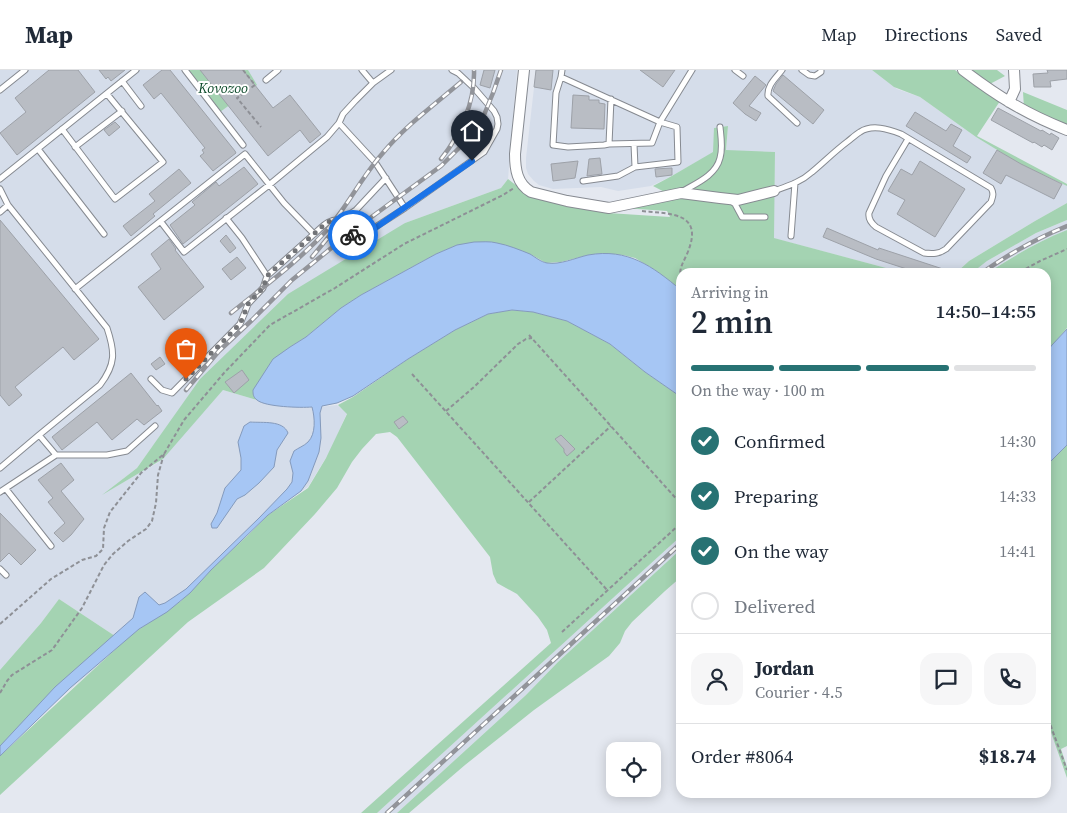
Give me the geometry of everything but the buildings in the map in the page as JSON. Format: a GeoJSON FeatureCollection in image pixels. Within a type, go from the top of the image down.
{"type":"FeatureCollection","features":[{"type":"Feature","properties":{"kind":"street"},"geometry":{"type":"LineString","coordinates":[[524,70],[515,154],[516,171],[521,184],[527,190],[567,201],[610,208],[681,193],[738,200],[774,192]]}},
{"type":"Feature","properties":{"kind":"street"},"geometry":{"type":"LineString","coordinates":[[963,70],[1008,102],[1033,116],[1067,130]]}},
{"type":"Feature","properties":{"kind":"street"},"geometry":{"type":"LineString","coordinates":[[1008,102],[1015,89],[1014,70]]}},
{"type":"Feature","properties":{"kind":"lane"},"geometry":{"type":"LineString","coordinates":[[0,90],[23,70]]}},
{"type":"Feature","properties":{"kind":"lane"},"geometry":{"type":"LineString","coordinates":[[0,179],[136,70]]}},
{"type":"Feature","properties":{"kind":"lane"},"geometry":{"type":"LineString","coordinates":[[185,70],[244,145]]}},
{"type":"Feature","properties":{"kind":"lane"},"geometry":{"type":"LineString","coordinates":[[266,80],[278,70]]}},
{"type":"Feature","properties":{"kind":"lane"},"geometry":{"type":"LineString","coordinates":[[362,70],[373,83]]}},
{"type":"Feature","properties":{"kind":"lane"},"geometry":{"type":"LineString","coordinates":[[160,222],[184,252],[327,137],[344,114],[373,83],[391,70]]}},
{"type":"Feature","properties":{"kind":"lane"},"geometry":{"type":"LineString","coordinates":[[151,379],[162,390],[172,393],[240,324],[248,304],[263,288],[267,276],[330,221],[335,219],[341,220],[354,237],[360,237],[405,208],[484,152],[497,129],[497,117],[474,88],[452,70]]}},
{"type":"Feature","properties":{"kind":"lane"},"geometry":{"type":"LineString","coordinates":[[562,70],[556,93],[553,145],[568,147],[652,143],[660,122],[692,70]]}},
{"type":"Feature","properties":{"kind":"lane"},"geometry":{"type":"LineString","coordinates":[[735,70],[742,76]]}},
{"type":"Feature","properties":{"kind":"lane"},"geometry":{"type":"LineString","coordinates":[[782,70],[767,90],[768,96],[797,123]]}},
{"type":"Feature","properties":{"kind":"lane"},"geometry":{"type":"LineString","coordinates":[[802,70],[809,75],[815,76],[821,70]]}},
{"type":"Feature","properties":{"kind":"lane"},"geometry":{"type":"LineString","coordinates":[[561,77],[660,122],[677,127],[678,162],[635,167],[618,176],[583,181]]}},
{"type":"Feature","properties":{"kind":"lane"},"geometry":{"type":"LineString","coordinates":[[122,82],[141,106]]}},
{"type":"Feature","properties":{"kind":"lane"},"geometry":{"type":"LineString","coordinates":[[62,129],[115,199],[163,162],[107,94]]}},
{"type":"Feature","properties":{"kind":"lane"},"geometry":{"type":"LineString","coordinates":[[609,144],[611,99]]}},
{"type":"Feature","properties":{"kind":"lane"},"geometry":{"type":"LineString","coordinates":[[75,147],[122,111]]}},
{"type":"Feature","properties":{"kind":"lane"},"geometry":{"type":"LineString","coordinates":[[339,123],[376,162],[405,208]]}},
{"type":"Feature","properties":{"kind":"lane"},"geometry":{"type":"LineString","coordinates":[[681,193],[710,174],[718,165],[721,152],[720,127]]}},
{"type":"Feature","properties":{"kind":"lane"},"geometry":{"type":"LineString","coordinates":[[774,192],[812,173],[836,150],[864,130],[877,128],[901,134],[993,191],[991,202],[942,252],[924,253],[873,225],[869,219],[869,213],[886,176],[908,139]]}},
{"type":"Feature","properties":{"kind":"lane"},"geometry":{"type":"LineString","coordinates":[[634,144],[635,167]]}},
{"type":"Feature","properties":{"kind":"lane"},"geometry":{"type":"LineString","coordinates":[[38,149],[104,234]]}},
{"type":"Feature","properties":{"kind":"lane"},"geometry":{"type":"LineString","coordinates":[[75,289],[244,154],[284,203],[314,234]]}},
{"type":"Feature","properties":{"kind":"lane"},"geometry":{"type":"LineString","coordinates":[[341,220],[356,210],[386,178]]}},
{"type":"Feature","properties":{"kind":"lane"},"geometry":{"type":"LineString","coordinates":[[791,236],[795,183]]}},
{"type":"Feature","properties":{"kind":"lane"},"geometry":{"type":"LineString","coordinates":[[0,189],[8,205],[107,328],[113,352],[107,376],[100,385],[0,468]]}},
{"type":"Feature","properties":{"kind":"lane"},"geometry":{"type":"LineString","coordinates":[[730,199],[742,217],[765,217]]}},
{"type":"Feature","properties":{"kind":"lane"},"geometry":{"type":"LineString","coordinates":[[0,212],[8,205]]}},
{"type":"Feature","properties":{"kind":"lane"},"geometry":{"type":"LineString","coordinates":[[226,218],[242,238],[267,276]]}},
{"type":"Feature","properties":{"kind":"lane"},"geometry":{"type":"LineString","coordinates":[[0,492],[56,455],[107,455],[127,451],[155,426]]}},
{"type":"Feature","properties":{"kind":"lane"},"geometry":{"type":"LineString","coordinates":[[39,435],[56,455]]}},
{"type":"Feature","properties":{"kind":"lane"},"geometry":{"type":"LineString","coordinates":[[6,488],[52,546]]}},
{"type":"Feature","properties":{"kind":"lane"},"geometry":{"type":"LineString","coordinates":[[0,569],[6,575]]}},
{"type":"Feature","properties":{"kind":"path"},"geometry":{"type":"LineString","coordinates":[[243,70],[255,85],[237,98],[261,127]]}},
{"type":"Feature","properties":{"kind":"path"},"geometry":{"type":"LineString","coordinates":[[0,693],[12,675],[52,650],[82,608],[104,565],[112,554],[146,529],[152,521],[156,503],[158,474],[164,454],[184,420],[224,373],[270,325],[335,288],[404,244],[504,195],[521,184]]}},
{"type":"Feature","properties":{"kind":"path"},"geometry":{"type":"LineString","coordinates":[[638,211],[676,215],[688,222],[692,235],[681,268]]}},
{"type":"Feature","properties":{"kind":"path"},"geometry":{"type":"LineString","coordinates":[[1027,268],[1067,249]]}},
{"type":"Feature","properties":{"kind":"path"},"geometry":{"type":"LineString","coordinates":[[529,335],[676,498]]}},
{"type":"Feature","properties":{"kind":"path"},"geometry":{"type":"LineString","coordinates":[[446,411],[474,387],[518,344],[532,338]]}},
{"type":"Feature","properties":{"kind":"path"},"geometry":{"type":"LineString","coordinates":[[412,374],[608,591]]}},
{"type":"Feature","properties":{"kind":"path"},"geometry":{"type":"LineString","coordinates":[[528,503],[612,426]]}},
{"type":"Feature","properties":{"kind":"path"},"geometry":{"type":"LineString","coordinates":[[0,624],[51,579],[82,560],[96,556],[103,549],[104,528],[110,512],[141,472],[164,454]]}},
{"type":"Feature","properties":{"kind":"path"},"geometry":{"type":"LineString","coordinates":[[562,632],[676,528]]}},
{"type":"Feature","properties":{"kind":"path"},"geometry":{"type":"LineString","coordinates":[[1051,726],[1067,770]]}},
{"type":"Feature","properties":{"kind":"shaded area"},"geometry":{"type":"Polygon","coordinates":[[[0,70],[517,70],[508,179],[501,188],[405,223],[152,447],[137,468],[106,492],[159,462],[223,390],[281,407],[311,408],[337,405],[347,413],[330,451],[308,487],[269,513],[183,600],[149,622],[0,750],[71,687],[115,636],[59,599],[0,670],[0,70]]]}},
{"type":"Feature","properties":{"kind":"shaded area"},"geometry":{"type":"Polygon","coordinates":[[[536,70],[872,70],[897,89],[920,97],[976,137],[1026,167],[1067,186],[1067,203],[969,261],[961,268],[886,268],[773,238],[775,152],[726,151],[728,126],[714,128],[714,152],[651,186],[618,191],[601,187],[553,189],[539,185],[534,181],[528,174],[526,158],[536,70]]]}},
{"type":"Feature","properties":{"kind":"shaded area"},"geometry":{"type":"Polygon","coordinates":[[[1067,220],[1067,230],[1036,244],[995,268],[978,268],[987,261],[1036,233],[1067,220]]]}},
{"type":"Feature","properties":{"kind":"shaded area"},"geometry":{"type":"Polygon","coordinates":[[[676,541],[676,554],[397,813],[377,813],[676,541]]]}},
{"type":"Feature","properties":{"kind":"green space","name":"Kovozoo"},"geometry":{"type":"Polygon","coordinates":[[[188,70],[248,70],[257,85],[220,112],[188,70]]]}},
{"type":"Feature","properties":{"kind":"green space"},"geometry":{"type":"Polygon","coordinates":[[[872,70],[955,70],[1000,101],[977,136],[1067,184],[1067,186],[1020,164],[976,137],[920,97],[894,87],[872,70]]]}},
{"type":"Feature","properties":{"kind":"green space"},"geometry":{"type":"Polygon","coordinates":[[[968,70],[997,70],[1005,76],[988,85],[968,70]]]}},
{"type":"Feature","properties":{"kind":"green space"},"geometry":{"type":"Polygon","coordinates":[[[1023,92],[1067,110],[1067,128],[1024,108],[1023,92]]]}},
{"type":"Feature","properties":{"kind":"green space"},"geometry":{"type":"Polygon","coordinates":[[[728,126],[726,150],[775,152],[774,238],[886,268],[676,268],[676,286],[635,258],[623,255],[588,255],[561,262],[546,263],[532,255],[457,245],[436,254],[361,295],[290,347],[253,394],[257,400],[223,390],[163,459],[102,495],[137,468],[200,379],[288,294],[405,223],[501,188],[508,179],[527,194],[555,203],[608,213],[670,217],[667,211],[622,208],[676,198],[653,186],[713,152],[714,128],[728,126]]]}},
{"type":"Feature","properties":{"kind":"green space"},"geometry":{"type":"Polygon","coordinates":[[[1067,203],[1067,220],[1036,233],[978,268],[961,268],[969,261],[1067,203]]]}},
{"type":"Feature","properties":{"kind":"green space"},"geometry":{"type":"Polygon","coordinates":[[[1067,230],[1067,328],[1051,347],[1051,268],[996,268],[1067,230]]]}},
{"type":"Feature","properties":{"kind":"green space"},"geometry":{"type":"Polygon","coordinates":[[[512,310],[533,312],[567,321],[610,344],[676,394],[676,541],[377,813],[361,813],[551,643],[547,630],[538,617],[517,594],[497,583],[493,574],[490,557],[397,437],[390,432],[376,434],[352,462],[337,488],[264,568],[188,622],[0,795],[0,756],[132,634],[181,601],[268,515],[308,488],[326,458],[347,414],[338,405],[455,330],[488,314],[512,310]]]}},
{"type":"Feature","properties":{"kind":"green space"},"geometry":{"type":"Polygon","coordinates":[[[1067,445],[1067,746],[1061,749],[1067,767],[1067,778],[1051,732],[1051,461],[1067,445]]]}},
{"type":"Feature","properties":{"kind":"green space"},"geometry":{"type":"Polygon","coordinates":[[[676,554],[676,581],[632,622],[625,631],[620,643],[609,656],[534,710],[409,813],[397,813],[526,695],[558,662],[676,554]]]}},
{"type":"Feature","properties":{"kind":"green space"},"geometry":{"type":"Polygon","coordinates":[[[59,599],[115,636],[71,687],[0,749],[0,670],[59,599]]]}},
{"type":"Feature","properties":{"kind":"water"},"geometry":{"type":"Polygon","coordinates":[[[474,242],[492,242],[530,254],[540,261],[547,263],[562,262],[588,255],[615,254],[639,261],[660,273],[676,286],[676,394],[610,344],[567,321],[533,312],[512,310],[488,314],[455,330],[353,396],[337,403],[322,406],[320,413],[321,438],[319,452],[308,481],[301,491],[268,515],[190,593],[167,612],[139,629],[70,688],[0,756],[0,746],[55,687],[133,618],[139,597],[145,592],[159,605],[186,589],[259,518],[292,482],[293,473],[290,461],[294,451],[311,439],[314,430],[314,416],[312,407],[275,406],[255,398],[253,390],[273,359],[306,337],[341,308],[361,295],[436,254],[457,245],[474,242]]]}},
{"type":"Feature","properties":{"kind":"water"},"geometry":{"type":"Polygon","coordinates":[[[1067,329],[1067,445],[1051,461],[1051,346],[1067,329]]]}},
{"type":"Feature","properties":{"kind":"water"},"geometry":{"type":"Polygon","coordinates":[[[250,422],[277,424],[282,426],[288,433],[277,450],[274,467],[259,483],[237,499],[217,528],[212,528],[211,524],[217,513],[225,488],[241,470],[238,442],[244,426],[250,422]]]}},
{"type":"Feature","properties":{"kind":"railway"},"geometry":{"type":"LineString","coordinates":[[441,159],[455,139],[465,117],[472,94],[474,70]]}},
{"type":"Feature","properties":{"kind":"railway"},"geometry":{"type":"LineString","coordinates":[[186,390],[219,351],[292,280],[351,232],[441,166],[459,148],[472,134],[484,115],[501,70]]}},
{"type":"Feature","properties":{"kind":"railway"},"geometry":{"type":"LineString","coordinates":[[231,313],[280,274],[326,231],[374,163],[400,134],[461,82]]}},
{"type":"Feature","properties":{"kind":"railway"},"geometry":{"type":"LineString","coordinates":[[989,268],[1024,247],[1067,226]]}},
{"type":"Feature","properties":{"kind":"railway"},"geometry":{"type":"LineString","coordinates":[[312,257],[336,228]]}},
{"type":"Feature","properties":{"kind":"railway"},"geometry":{"type":"LineString","coordinates":[[387,813],[676,548]]}},
{"type":"Feature","properties":{"kind":"way so far"},"geometry":{"type":"LineString","coordinates":[[186,379],[240,324],[248,304],[263,288],[267,276],[326,223],[335,219],[341,220],[353,235]]}},
{"type":"Feature","properties":{"kind":"route"},"geometry":{"type":"LineString","coordinates":[[353,235],[354,237],[362,237],[472,161]]}}]}
